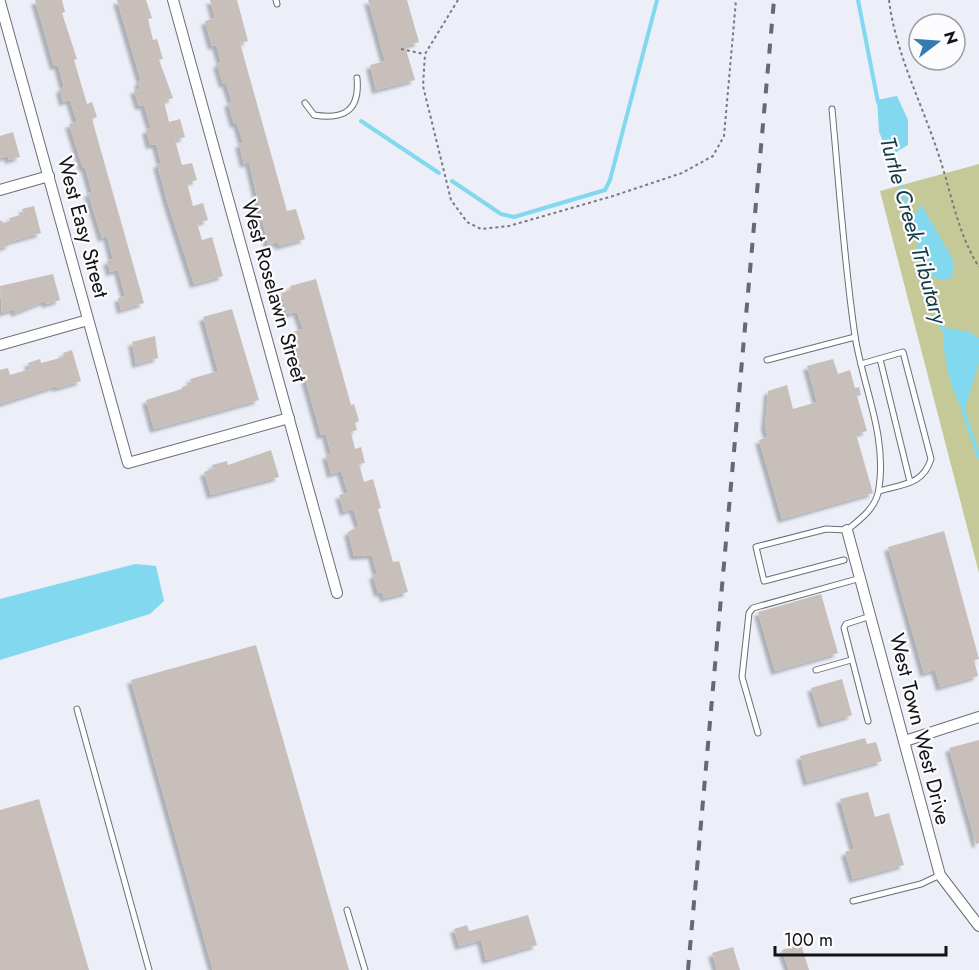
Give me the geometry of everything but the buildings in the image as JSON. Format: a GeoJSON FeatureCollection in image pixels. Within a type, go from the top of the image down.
{"type":"FeatureCollection","features":[{"type":"Feature","properties":{"kind":"street","name":"West Roselawn Street"},"geometry":{"type":"LineString","coordinates":[[173,0],[337,593]]}},
{"type":"Feature","properties":{"kind":"street","name":"West Easy Street"},"geometry":{"type":"LineString","coordinates":[[0,2],[4,35],[49,177],[128,463],[289,418]]}},
{"type":"Feature","properties":{"kind":"street"},"geometry":{"type":"LineString","coordinates":[[0,190],[49,177]]}},
{"type":"Feature","properties":{"kind":"street"},"geometry":{"type":"LineString","coordinates":[[0,345],[88,320]]}},
{"type":"Feature","properties":{"kind":"street","name":"West Town West Drive"},"geometry":{"type":"LineString","coordinates":[[848,530],[905,741],[929,843],[940,875],[979,926]]}},
{"type":"Feature","properties":{"kind":"street"},"geometry":{"type":"LineString","coordinates":[[905,741],[979,717]]}},
{"type":"Feature","properties":{"kind":"lane"},"geometry":{"type":"LineString","coordinates":[[304,103],[314,115],[328,117],[342,114],[352,107],[358,94],[357,78]]}},
{"type":"Feature","properties":{"kind":"lane"},"geometry":{"type":"LineString","coordinates":[[832,109],[855,337],[879,436],[881,466],[879,491],[864,517],[848,530],[826,529],[756,547],[764,581],[844,560]]}},
{"type":"Feature","properties":{"kind":"lane"},"geometry":{"type":"LineString","coordinates":[[767,360],[855,337]]}},
{"type":"Feature","properties":{"kind":"lane"},"geometry":{"type":"LineString","coordinates":[[861,364],[903,352],[931,459],[921,479],[879,491]]}},
{"type":"Feature","properties":{"kind":"lane"},"geometry":{"type":"LineString","coordinates":[[880,358],[910,482]]}},
{"type":"Feature","properties":{"kind":"lane"},"geometry":{"type":"LineString","coordinates":[[758,733],[742,677],[749,613],[753,608],[861,578]]}},
{"type":"Feature","properties":{"kind":"lane"},"geometry":{"type":"LineString","coordinates":[[868,721],[844,628],[846,624],[871,616]]}},
{"type":"Feature","properties":{"kind":"lane"},"geometry":{"type":"LineString","coordinates":[[816,670],[851,660]]}},
{"type":"Feature","properties":{"kind":"lane"},"geometry":{"type":"LineString","coordinates":[[77,709],[149,970]]}},
{"type":"Feature","properties":{"kind":"lane"},"geometry":{"type":"LineString","coordinates":[[854,901],[921,884],[940,875]]}},
{"type":"Feature","properties":{"kind":"lane"},"geometry":{"type":"LineString","coordinates":[[347,910],[365,970]]}},
{"type":"Feature","properties":{"kind":"path"},"geometry":{"type":"LineString","coordinates":[[458,0],[425,54],[423,86],[451,200],[467,222],[481,229],[509,226],[682,173],[712,156],[724,136],[736,0]]}},
{"type":"Feature","properties":{"kind":"path"},"geometry":{"type":"LineString","coordinates":[[889,0],[901,55],[939,157],[960,229],[979,267]]}},
{"type":"Feature","properties":{"kind":"path"},"geometry":{"type":"LineString","coordinates":[[401,49],[425,54]]}},
{"type":"Feature","properties":{"kind":"green space"},"geometry":{"type":"Polygon","coordinates":[[[979,164],[979,573],[880,191],[979,164]]]}},
{"type":"Feature","properties":{"kind":"water"},"geometry":{"type":"Polygon","coordinates":[[[897,96],[908,120],[908,145],[890,156],[879,132],[877,100],[897,96]]]}},
{"type":"Feature","properties":{"kind":"water"},"geometry":{"type":"Polygon","coordinates":[[[921,204],[954,261],[952,278],[939,280],[929,273],[912,219],[921,204]]]}},
{"type":"Feature","properties":{"kind":"water"},"geometry":{"type":"Polygon","coordinates":[[[943,327],[970,332],[979,338],[979,362],[964,413],[954,393],[948,372],[943,327]]]}},
{"type":"Feature","properties":{"kind":"water"},"geometry":{"type":"Polygon","coordinates":[[[135,564],[156,566],[164,601],[150,614],[0,660],[0,599],[135,564]]]}},
{"type":"Feature","properties":{"kind":"waterway"},"geometry":{"type":"LineString","coordinates":[[452,181],[501,214],[514,217],[605,190],[610,180],[657,0]]}},
{"type":"Feature","properties":{"kind":"waterway","name":"Turtle Creek Tributary"},"geometry":{"type":"LineString","coordinates":[[858,0],[878,102]]}},
{"type":"Feature","properties":{"kind":"waterway"},"geometry":{"type":"LineString","coordinates":[[361,121],[439,173]]}},
{"type":"Feature","properties":{"kind":"waterway","name":"Turtle Creek Tributary"},"geometry":{"type":"LineString","coordinates":[[889,153],[912,219],[943,330]]}},
{"type":"Feature","properties":{"kind":"waterway","name":"Turtle Creek Tributary"},"geometry":{"type":"LineString","coordinates":[[963,410],[979,457]]}},
{"type":"Feature","properties":{"kind":"railway"},"geometry":{"type":"LineString","coordinates":[[688,970],[774,0]]}}]}
